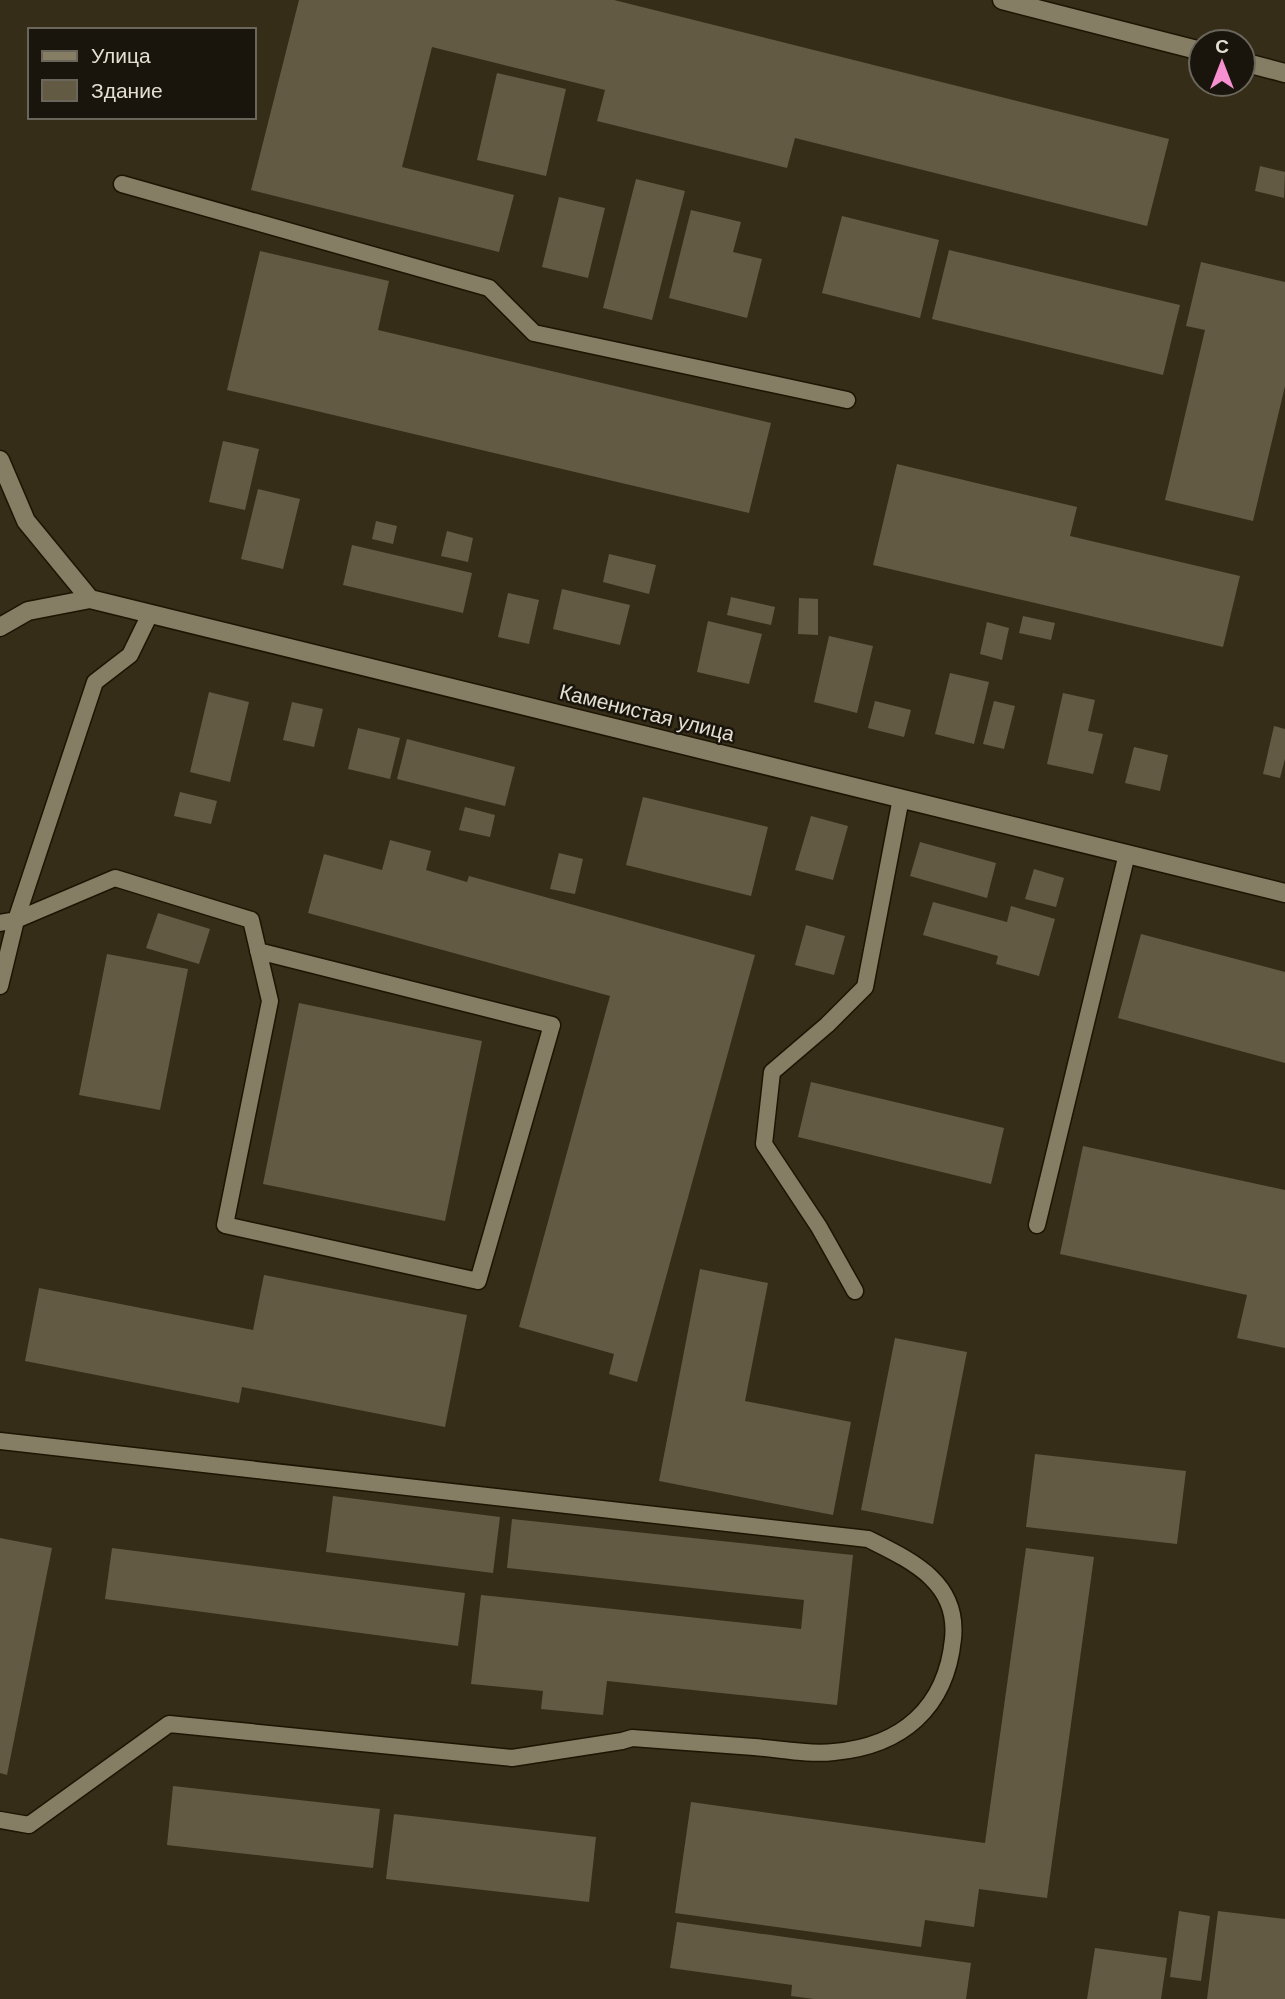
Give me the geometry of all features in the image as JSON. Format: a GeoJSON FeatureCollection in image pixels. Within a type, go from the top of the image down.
{"type":"FeatureCollection","features":[{"type":"Feature","properties":{"kind":"street"},"geometry":{"type":"LineString","coordinates":[[1002,0],[1187,47]]}},
{"type":"Feature","properties":{"kind":"street"},"geometry":{"type":"LineString","coordinates":[[1257,66],[1285,73]]}},
{"type":"Feature","properties":{"kind":"street"},"geometry":{"type":"LineString","coordinates":[[0,460],[26,521],[90,599]]}},
{"type":"Feature","properties":{"kind":"street","name":"Каменистая улица"},"geometry":{"type":"LineString","coordinates":[[0,627],[28,611],[90,599],[1285,893]]}},
{"type":"Feature","properties":{"kind":"lane"},"geometry":{"type":"LineString","coordinates":[[122,184],[489,288],[534,333],[848,400]]}},
{"type":"Feature","properties":{"kind":"lane"},"geometry":{"type":"LineString","coordinates":[[0,986],[8,921],[95,682],[130,655],[150,614]]}},
{"type":"Feature","properties":{"kind":"lane"},"geometry":{"type":"LineString","coordinates":[[855,1291],[819,1227],[764,1144],[772,1072],[827,1025],[865,987],[901,799]]}},
{"type":"Feature","properties":{"kind":"lane"},"geometry":{"type":"LineString","coordinates":[[1037,1226],[1127,854]]}},
{"type":"Feature","properties":{"kind":"lane"},"geometry":{"type":"LineString","coordinates":[[8,921],[115,878],[251,920],[258,951],[270,1002],[225,1226],[478,1281],[552,1025],[258,951]]}},
{"type":"Feature","properties":{"kind":"lane"},"geometry":{"type":"LineString","coordinates":[[0,1441],[868,1539],[902,1556],[942,1586],[955,1622],[951,1663],[934,1701],[907,1729],[876,1745],[832,1753],[632,1738],[512,1758],[169,1724],[29,1825],[0,1820]]}},
{"type":"Feature","properties":{"kind":"building"},"geometry":{"type":"Polygon","coordinates":[[[299,0],[614,0],[1169,139],[1147,226],[795,138],[787,168],[597,121],[605,90],[432,47],[402,167],[514,195],[499,252],[251,190],[299,0]]]}},
{"type":"Feature","properties":{"kind":"building"},"geometry":{"type":"Polygon","coordinates":[[[497,73],[566,89],[546,176],[477,160],[497,73]]]}},
{"type":"Feature","properties":{"kind":"building"},"geometry":{"type":"Polygon","coordinates":[[[1260,166],[1285,172],[1284,198],[1255,191],[1260,166]]]}},
{"type":"Feature","properties":{"kind":"building"},"geometry":{"type":"Polygon","coordinates":[[[636,179],[685,191],[652,320],[603,308],[636,179]]]}},
{"type":"Feature","properties":{"kind":"building"},"geometry":{"type":"Polygon","coordinates":[[[559,197],[605,208],[588,278],[542,267],[559,197]]]}},
{"type":"Feature","properties":{"kind":"building"},"geometry":{"type":"Polygon","coordinates":[[[691,210],[741,222],[733,252],[762,259],[747,318],[669,298],[691,210]]]}},
{"type":"Feature","properties":{"kind":"building"},"geometry":{"type":"Polygon","coordinates":[[[842,216],[939,240],[920,318],[822,293],[842,216]]]}},
{"type":"Feature","properties":{"kind":"building"},"geometry":{"type":"Polygon","coordinates":[[[949,250],[1180,305],[1163,375],[932,319],[949,250]]]}},
{"type":"Feature","properties":{"kind":"building"},"geometry":{"type":"Polygon","coordinates":[[[260,251],[389,281],[378,330],[771,423],[749,513],[227,390],[260,251]]]}},
{"type":"Feature","properties":{"kind":"building"},"geometry":{"type":"Polygon","coordinates":[[[1201,262],[1285,282],[1285,386],[1253,521],[1165,500],[1205,330],[1186,326],[1201,262]]]}},
{"type":"Feature","properties":{"kind":"building"},"geometry":{"type":"Polygon","coordinates":[[[223,441],[259,449],[245,510],[209,502],[223,441]]]}},
{"type":"Feature","properties":{"kind":"building"},"geometry":{"type":"Polygon","coordinates":[[[897,464],[1077,507],[1070,536],[1240,576],[1223,647],[873,565],[897,464]]]}},
{"type":"Feature","properties":{"kind":"building"},"geometry":{"type":"Polygon","coordinates":[[[258,489],[300,499],[283,569],[241,559],[258,489]]]}},
{"type":"Feature","properties":{"kind":"building"},"geometry":{"type":"Polygon","coordinates":[[[376,521],[397,526],[393,544],[372,539],[376,521]]]}},
{"type":"Feature","properties":{"kind":"building"},"geometry":{"type":"Polygon","coordinates":[[[447,531],[473,538],[468,562],[441,556],[447,531]]]}},
{"type":"Feature","properties":{"kind":"building"},"geometry":{"type":"Polygon","coordinates":[[[352,545],[472,573],[463,613],[343,585],[352,545]]]}},
{"type":"Feature","properties":{"kind":"building"},"geometry":{"type":"Polygon","coordinates":[[[609,554],[656,565],[649,594],[603,582],[609,554]]]}},
{"type":"Feature","properties":{"kind":"building"},"geometry":{"type":"Polygon","coordinates":[[[562,589],[630,605],[620,645],[553,629],[562,589]]]}},
{"type":"Feature","properties":{"kind":"building"},"geometry":{"type":"Polygon","coordinates":[[[508,593],[539,600],[529,644],[498,637],[508,593]]]}},
{"type":"Feature","properties":{"kind":"building"},"geometry":{"type":"Polygon","coordinates":[[[731,597],[775,607],[771,625],[727,615],[731,597]]]}},
{"type":"Feature","properties":{"kind":"building"},"geometry":{"type":"Polygon","coordinates":[[[799,598],[818,599],[818,635],[798,634],[799,598]]]}},
{"type":"Feature","properties":{"kind":"building"},"geometry":{"type":"Polygon","coordinates":[[[1023,616],[1055,623],[1051,640],[1019,633],[1023,616]]]}},
{"type":"Feature","properties":{"kind":"building"},"geometry":{"type":"Polygon","coordinates":[[[708,621],[762,634],[749,684],[697,672],[708,621]]]}},
{"type":"Feature","properties":{"kind":"building"},"geometry":{"type":"Polygon","coordinates":[[[987,622],[1009,628],[1002,660],[980,654],[987,622]]]}},
{"type":"Feature","properties":{"kind":"building"},"geometry":{"type":"Polygon","coordinates":[[[829,636],[873,646],[857,713],[814,702],[829,636]]]}},
{"type":"Feature","properties":{"kind":"building"},"geometry":{"type":"Polygon","coordinates":[[[950,673],[989,682],[974,744],[935,734],[950,673]]]}},
{"type":"Feature","properties":{"kind":"building"},"geometry":{"type":"Polygon","coordinates":[[[209,692],[249,702],[230,782],[190,772],[209,692]]]}},
{"type":"Feature","properties":{"kind":"building"},"geometry":{"type":"Polygon","coordinates":[[[1063,693],[1095,700],[1088,731],[1103,734],[1093,774],[1047,764],[1063,693]]]}},
{"type":"Feature","properties":{"kind":"building"},"geometry":{"type":"Polygon","coordinates":[[[875,701],[911,710],[904,737],[868,728],[875,701]]]}},
{"type":"Feature","properties":{"kind":"building"},"geometry":{"type":"Polygon","coordinates":[[[994,701],[1015,706],[1004,749],[983,744],[994,701]]]}},
{"type":"Feature","properties":{"kind":"building"},"geometry":{"type":"Polygon","coordinates":[[[292,702],[323,709],[314,747],[283,740],[292,702]]]}},
{"type":"Feature","properties":{"kind":"building"},"geometry":{"type":"Polygon","coordinates":[[[1274,726],[1285,729],[1285,759],[1280,778],[1263,774],[1274,726]]]}},
{"type":"Feature","properties":{"kind":"building"},"geometry":{"type":"Polygon","coordinates":[[[358,728],[400,738],[390,779],[348,769],[358,728]]]}},
{"type":"Feature","properties":{"kind":"building"},"geometry":{"type":"Polygon","coordinates":[[[407,739],[515,767],[505,806],[397,779],[407,739]]]}},
{"type":"Feature","properties":{"kind":"building"},"geometry":{"type":"Polygon","coordinates":[[[1134,747],[1168,755],[1160,791],[1125,783],[1134,747]]]}},
{"type":"Feature","properties":{"kind":"building"},"geometry":{"type":"Polygon","coordinates":[[[180,792],[217,801],[211,824],[174,816],[180,792]]]}},
{"type":"Feature","properties":{"kind":"building"},"geometry":{"type":"Polygon","coordinates":[[[643,797],[768,827],[751,896],[626,865],[643,797]]]}},
{"type":"Feature","properties":{"kind":"building"},"geometry":{"type":"Polygon","coordinates":[[[465,807],[495,815],[490,837],[459,830],[465,807]]]}},
{"type":"Feature","properties":{"kind":"building"},"geometry":{"type":"Polygon","coordinates":[[[811,816],[848,826],[833,880],[795,870],[811,816]]]}},
{"type":"Feature","properties":{"kind":"building"},"geometry":{"type":"Polygon","coordinates":[[[390,840],[431,851],[426,870],[467,882],[469,876],[755,955],[637,1382],[609,1374],[614,1354],[519,1327],[610,996],[308,913],[324,854],[382,870],[390,840]]]}},
{"type":"Feature","properties":{"kind":"building"},"geometry":{"type":"Polygon","coordinates":[[[920,842],[996,863],[987,898],[910,876],[920,842]]]}},
{"type":"Feature","properties":{"kind":"building"},"geometry":{"type":"Polygon","coordinates":[[[559,853],[583,859],[575,894],[550,889],[559,853]]]}},
{"type":"Feature","properties":{"kind":"building"},"geometry":{"type":"Polygon","coordinates":[[[1034,869],[1064,878],[1056,907],[1025,899],[1034,869]]]}},
{"type":"Feature","properties":{"kind":"building"},"geometry":{"type":"Polygon","coordinates":[[[933,902],[1007,922],[1011,906],[1055,919],[1039,976],[996,964],[998,956],[923,935],[933,902]]]}},
{"type":"Feature","properties":{"kind":"building"},"geometry":{"type":"Polygon","coordinates":[[[158,913],[210,929],[199,964],[146,948],[158,913]]]}},
{"type":"Feature","properties":{"kind":"building"},"geometry":{"type":"Polygon","coordinates":[[[806,925],[845,936],[834,975],[795,965],[806,925]]]}},
{"type":"Feature","properties":{"kind":"building"},"geometry":{"type":"Polygon","coordinates":[[[1141,934],[1285,972],[1285,1063],[1118,1018],[1141,934]]]}},
{"type":"Feature","properties":{"kind":"building"},"geometry":{"type":"Polygon","coordinates":[[[107,954],[188,969],[160,1110],[79,1095],[107,954]]]}},
{"type":"Feature","properties":{"kind":"building"},"geometry":{"type":"Polygon","coordinates":[[[299,1003],[482,1041],[445,1221],[263,1184],[299,1003]]]}},
{"type":"Feature","properties":{"kind":"building"},"geometry":{"type":"Polygon","coordinates":[[[811,1082],[1004,1128],[991,1184],[798,1137],[811,1082]]]}},
{"type":"Feature","properties":{"kind":"building"},"geometry":{"type":"Polygon","coordinates":[[[1083,1146],[1285,1190],[1285,1348],[1237,1338],[1247,1295],[1060,1254],[1083,1146]]]}},
{"type":"Feature","properties":{"kind":"building"},"geometry":{"type":"Polygon","coordinates":[[[700,1269],[768,1283],[745,1401],[851,1422],[833,1515],[659,1481],[700,1269]]]}},
{"type":"Feature","properties":{"kind":"building"},"geometry":{"type":"Polygon","coordinates":[[[264,1275],[467,1315],[445,1427],[242,1387],[239,1403],[25,1361],[39,1288],[253,1330],[264,1275]]]}},
{"type":"Feature","properties":{"kind":"building"},"geometry":{"type":"Polygon","coordinates":[[[895,1338],[967,1352],[933,1524],[861,1510],[895,1338]]]}},
{"type":"Feature","properties":{"kind":"building"},"geometry":{"type":"Polygon","coordinates":[[[1035,1454],[1186,1471],[1177,1544],[1026,1527],[1035,1454]]]}},
{"type":"Feature","properties":{"kind":"building"},"geometry":{"type":"Polygon","coordinates":[[[333,1496],[500,1517],[493,1573],[326,1552],[333,1496]]]}},
{"type":"Feature","properties":{"kind":"building"},"geometry":{"type":"Polygon","coordinates":[[[512,1519],[853,1555],[837,1705],[607,1681],[603,1715],[541,1709],[543,1691],[471,1684],[481,1595],[801,1629],[804,1600],[507,1568],[512,1519]]]}},
{"type":"Feature","properties":{"kind":"building"},"geometry":{"type":"Polygon","coordinates":[[[0,1538],[52,1548],[7,1775],[0,1773],[0,1538]]]}},
{"type":"Feature","properties":{"kind":"building"},"geometry":{"type":"Polygon","coordinates":[[[112,1548],[465,1593],[458,1646],[105,1599],[112,1548]]]}},
{"type":"Feature","properties":{"kind":"building"},"geometry":{"type":"Polygon","coordinates":[[[1026,1548],[1094,1557],[1047,1898],[979,1889],[974,1927],[925,1920],[921,1947],[675,1913],[691,1802],[985,1843],[1026,1548]]]}},
{"type":"Feature","properties":{"kind":"building"},"geometry":{"type":"Polygon","coordinates":[[[173,1786],[380,1809],[373,1868],[167,1845],[173,1786]]]}},
{"type":"Feature","properties":{"kind":"building"},"geometry":{"type":"Polygon","coordinates":[[[394,1814],[596,1837],[589,1902],[386,1879],[394,1814]]]}},
{"type":"Feature","properties":{"kind":"building"},"geometry":{"type":"Polygon","coordinates":[[[1179,1911],[1210,1916],[1201,1981],[1170,1977],[1179,1911]]]}},
{"type":"Feature","properties":{"kind":"building"},"geometry":{"type":"Polygon","coordinates":[[[1218,1911],[1285,1919],[1285,1999],[1207,1999],[1218,1911]]]}},
{"type":"Feature","properties":{"kind":"building"},"geometry":{"type":"Polygon","coordinates":[[[677,1922],[971,1963],[966,1999],[814,1999],[791,1996],[792,1985],[670,1968],[677,1922]]]}},
{"type":"Feature","properties":{"kind":"building"},"geometry":{"type":"Polygon","coordinates":[[[1095,1948],[1167,1958],[1161,1999],[1087,1999],[1095,1948]]]}}]}
